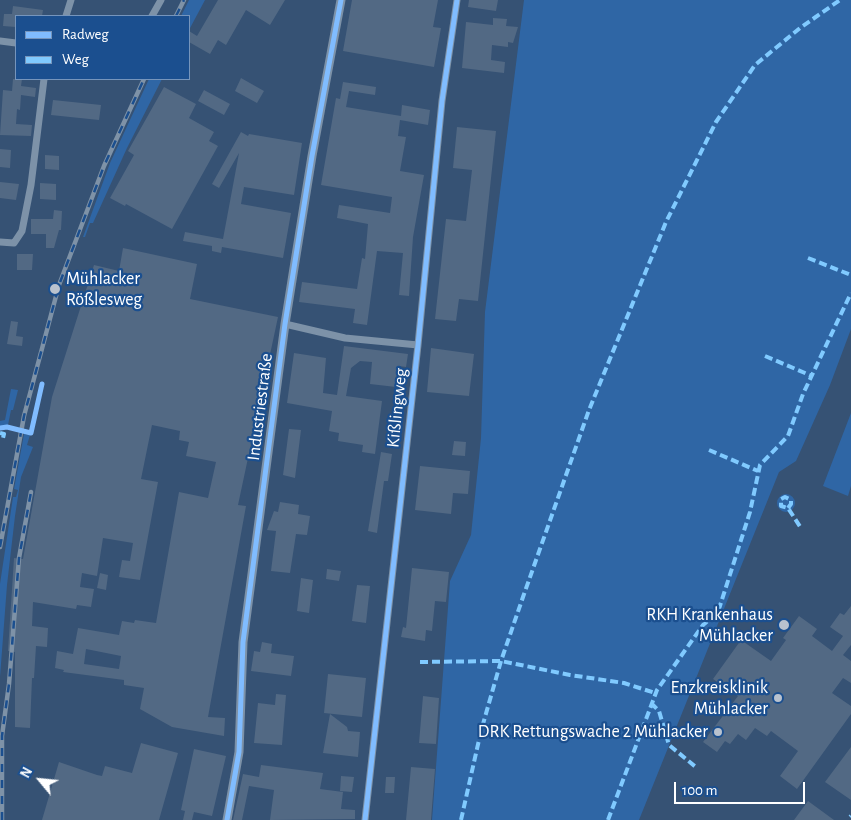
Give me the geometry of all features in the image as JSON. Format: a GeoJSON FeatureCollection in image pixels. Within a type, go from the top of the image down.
{"type":"FeatureCollection","features":[{"type":"Feature","properties":{"kind":"street"},"geometry":{"type":"LineString","coordinates":[[66,15],[71,0]]}},
{"type":"Feature","properties":{"kind":"street"},"geometry":{"type":"LineString","coordinates":[[153,15],[161,0]]}},
{"type":"Feature","properties":{"kind":"street","name":"Industriestraße"},"geometry":{"type":"LineString","coordinates":[[226,820],[240,752],[243,642],[284,324],[312,156],[341,0]]}},
{"type":"Feature","properties":{"kind":"street","name":"Kißlingweg"},"geometry":{"type":"LineString","coordinates":[[366,820],[418,345],[442,101],[457,0]]}},
{"type":"Feature","properties":{"kind":"street"},"geometry":{"type":"LineString","coordinates":[[0,41],[15,43]]}},
{"type":"Feature","properties":{"kind":"street"},"geometry":{"type":"LineString","coordinates":[[0,242],[14,243],[22,231],[31,185],[44,80]]}},
{"type":"Feature","properties":{"kind":"street","name":"Kißlingweg"},"geometry":{"type":"LineString","coordinates":[[284,324],[345,338],[418,345]]}},
{"type":"Feature","properties":{"kind":"shaded area"},"geometry":{"type":"Polygon","coordinates":[[[189,0],[205,0],[190,28],[190,15],[182,15],[189,0]]]}},
{"type":"Feature","properties":{"kind":"shaded area"},"geometry":{"type":"Polygon","coordinates":[[[524,0],[851,0],[851,329],[830,385],[796,461],[779,472],[639,820],[432,820],[450,581],[471,535],[481,438],[485,312],[524,0]]]}},
{"type":"Feature","properties":{"kind":"shaded area"},"geometry":{"type":"Polygon","coordinates":[[[149,80],[161,80],[127,148],[93,223],[90,223],[85,237],[83,237],[110,163],[149,80]]]}},
{"type":"Feature","properties":{"kind":"shaded area"},"geometry":{"type":"Polygon","coordinates":[[[11,389],[18,390],[13,410],[11,410],[8,425],[0,426],[0,421],[5,420],[11,389]]]}},
{"type":"Feature","properties":{"kind":"shaded area"},"geometry":{"type":"Polygon","coordinates":[[[851,413],[851,486],[848,496],[823,486],[851,413]]]}},
{"type":"Feature","properties":{"kind":"shaded area"},"geometry":{"type":"Polygon","coordinates":[[[24,434],[30,435],[27,445],[33,447],[21,477],[15,516],[7,585],[0,677],[0,584],[13,497],[16,497],[18,490],[14,489],[24,434]]]}},
{"type":"Feature","properties":{"kind":"shaded area"},"geometry":{"type":"Polygon","coordinates":[[[786,494],[794,499],[795,503],[790,511],[786,512],[778,507],[777,503],[782,495],[786,494]]]}},
{"type":"Feature","properties":{"kind":"building"},"geometry":{"type":"Polygon","coordinates":[[[218,0],[285,0],[270,25],[246,10],[226,45],[218,40],[210,54],[190,43],[190,32],[197,36],[218,0]]]}},
{"type":"Feature","properties":{"kind":"building"},"geometry":{"type":"Polygon","coordinates":[[[352,0],[438,0],[433,27],[441,28],[434,67],[343,51],[352,0]]]}},
{"type":"Feature","properties":{"kind":"building"},"geometry":{"type":"Polygon","coordinates":[[[469,0],[498,0],[496,11],[468,7],[469,0]]]}},
{"type":"Feature","properties":{"kind":"building"},"geometry":{"type":"Polygon","coordinates":[[[13,6],[43,10],[42,15],[15,15],[15,27],[3,26],[4,14],[12,14],[13,6]]]}},
{"type":"Feature","properties":{"kind":"building"},"geometry":{"type":"Polygon","coordinates":[[[493,18],[507,19],[506,26],[518,27],[513,43],[508,42],[508,47],[492,45],[491,60],[505,62],[504,73],[462,68],[466,22],[493,25],[493,18]]]}},
{"type":"Feature","properties":{"kind":"building"},"geometry":{"type":"Polygon","coordinates":[[[241,78],[264,91],[257,103],[235,91],[241,78]]]}},
{"type":"Feature","properties":{"kind":"building"},"geometry":{"type":"Polygon","coordinates":[[[13,79],[22,80],[21,86],[36,88],[35,97],[21,95],[20,110],[17,109],[16,124],[32,125],[31,136],[0,135],[3,90],[12,91],[13,79]]]}},
{"type":"Feature","properties":{"kind":"building"},"geometry":{"type":"Polygon","coordinates":[[[343,82],[376,87],[375,95],[349,91],[346,107],[401,116],[402,105],[430,110],[428,125],[400,120],[398,136],[406,137],[400,171],[424,175],[413,237],[409,296],[399,295],[403,253],[377,251],[367,325],[353,323],[355,309],[299,302],[302,282],[357,289],[362,258],[365,259],[368,224],[337,218],[339,205],[390,213],[392,197],[321,185],[336,98],[340,99],[343,82]]]}},
{"type":"Feature","properties":{"kind":"building"},"geometry":{"type":"Polygon","coordinates":[[[164,87],[196,104],[189,118],[214,132],[209,141],[218,146],[172,229],[126,204],[125,206],[110,198],[134,155],[128,151],[164,87]]]}},
{"type":"Feature","properties":{"kind":"building"},"geometry":{"type":"Polygon","coordinates":[[[204,90],[230,104],[224,115],[198,101],[204,90]]]}},
{"type":"Feature","properties":{"kind":"building"},"geometry":{"type":"Polygon","coordinates":[[[53,100],[101,105],[99,120],[51,115],[53,100]]]}},
{"type":"Feature","properties":{"kind":"building"},"geometry":{"type":"Polygon","coordinates":[[[457,127],[496,131],[478,301],[459,299],[456,321],[435,319],[446,219],[466,221],[472,170],[453,168],[457,127]]]}},
{"type":"Feature","properties":{"kind":"building"},"geometry":{"type":"Polygon","coordinates":[[[241,132],[248,136],[249,134],[302,143],[294,195],[244,187],[241,204],[291,213],[283,258],[222,247],[221,253],[212,251],[212,246],[183,241],[185,232],[223,239],[239,153],[219,188],[212,184],[241,132]]]}},
{"type":"Feature","properties":{"kind":"building"},"geometry":{"type":"Polygon","coordinates":[[[0,149],[11,150],[10,168],[0,167],[0,149]]]}},
{"type":"Feature","properties":{"kind":"building"},"geometry":{"type":"Polygon","coordinates":[[[45,155],[59,156],[59,170],[45,169],[45,155]]]}},
{"type":"Feature","properties":{"kind":"building"},"geometry":{"type":"Polygon","coordinates":[[[0,182],[19,184],[16,200],[0,198],[0,182]]]}},
{"type":"Feature","properties":{"kind":"building"},"geometry":{"type":"Polygon","coordinates":[[[40,183],[56,184],[56,200],[40,199],[40,183]]]}},
{"type":"Feature","properties":{"kind":"building"},"geometry":{"type":"Polygon","coordinates":[[[54,210],[62,211],[61,230],[59,230],[54,248],[46,248],[46,234],[31,234],[31,219],[53,219],[54,210]]]}},
{"type":"Feature","properties":{"kind":"building"},"geometry":{"type":"Polygon","coordinates":[[[123,248],[197,264],[190,299],[278,317],[238,505],[246,506],[208,717],[225,718],[224,736],[172,727],[140,709],[144,688],[124,685],[124,680],[63,672],[64,670],[55,668],[57,651],[73,654],[78,628],[119,635],[122,621],[134,623],[135,620],[156,623],[179,492],[208,498],[216,462],[186,456],[189,442],[179,440],[180,431],[152,425],[141,479],[158,482],[140,580],[119,577],[122,560],[130,561],[133,543],[103,538],[97,576],[82,573],[80,587],[94,589],[91,607],[77,605],[76,609],[33,602],[32,626],[48,628],[47,647],[36,646],[34,678],[32,678],[30,728],[15,727],[15,652],[8,651],[14,558],[23,559],[52,397],[94,265],[119,271],[123,248]],[[86,649],[84,664],[119,669],[121,656],[86,649]]]}},
{"type":"Feature","properties":{"kind":"building"},"geometry":{"type":"Polygon","coordinates":[[[17,254],[33,254],[32,270],[17,270],[17,254]]]}},
{"type":"Feature","properties":{"kind":"building"},"geometry":{"type":"Polygon","coordinates":[[[11,321],[18,322],[16,336],[23,337],[22,346],[7,344],[11,321]]]}},
{"type":"Feature","properties":{"kind":"building"},"geometry":{"type":"Polygon","coordinates":[[[344,346],[408,354],[406,367],[399,366],[396,387],[370,384],[372,362],[360,361],[351,368],[346,396],[382,401],[375,454],[362,452],[363,445],[338,441],[339,433],[329,431],[332,411],[287,403],[294,353],[326,358],[323,393],[337,395],[344,346]]]}},
{"type":"Feature","properties":{"kind":"building"},"geometry":{"type":"Polygon","coordinates":[[[431,348],[474,354],[469,396],[427,392],[431,348]]]}},
{"type":"Feature","properties":{"kind":"building"},"geometry":{"type":"Polygon","coordinates":[[[289,429],[301,430],[295,478],[283,475],[289,429]]]}},
{"type":"Feature","properties":{"kind":"building"},"geometry":{"type":"Polygon","coordinates":[[[454,441],[466,442],[465,456],[452,455],[454,441]]]}},
{"type":"Feature","properties":{"kind":"building"},"geometry":{"type":"Polygon","coordinates":[[[381,452],[392,454],[388,481],[384,481],[377,533],[368,531],[381,452]]]}},
{"type":"Feature","properties":{"kind":"building"},"geometry":{"type":"Polygon","coordinates":[[[420,466],[470,471],[468,494],[453,493],[451,514],[415,510],[420,466]]]}},
{"type":"Feature","properties":{"kind":"building"},"geometry":{"type":"Polygon","coordinates":[[[280,502],[299,505],[298,514],[310,516],[307,535],[296,534],[290,573],[271,571],[276,531],[267,530],[274,511],[278,512],[280,502]]]}},
{"type":"Feature","properties":{"kind":"building"},"geometry":{"type":"Polygon","coordinates":[[[412,568],[449,572],[446,602],[435,601],[432,631],[426,630],[425,641],[401,637],[403,627],[406,628],[412,568]]]}},
{"type":"Feature","properties":{"kind":"building"},"geometry":{"type":"Polygon","coordinates":[[[327,569],[341,571],[339,581],[326,579],[327,569]]]}},
{"type":"Feature","properties":{"kind":"building"},"geometry":{"type":"Polygon","coordinates":[[[100,573],[108,575],[106,590],[97,588],[100,573]]]}},
{"type":"Feature","properties":{"kind":"building"},"geometry":{"type":"Polygon","coordinates":[[[301,578],[313,580],[309,613],[297,611],[301,578]]]}},
{"type":"Feature","properties":{"kind":"building"},"geometry":{"type":"Polygon","coordinates":[[[357,585],[370,586],[366,623],[352,621],[357,585]]]}},
{"type":"Feature","properties":{"kind":"building","name":"Enzkreisklinik Mühlacker"},"geometry":{"type":"Polygon","coordinates":[[[851,606],[851,645],[843,655],[851,661],[851,683],[843,678],[832,693],[851,706],[851,714],[797,789],[780,776],[798,751],[771,731],[767,736],[755,728],[746,740],[738,734],[730,744],[725,741],[717,752],[703,742],[738,696],[713,679],[741,640],[771,661],[786,640],[783,638],[799,616],[817,629],[812,636],[832,651],[843,636],[830,627],[840,613],[844,615],[851,606]]]}},
{"type":"Feature","properties":{"kind":"building"},"geometry":{"type":"Polygon","coordinates":[[[262,642],[272,644],[271,653],[294,656],[291,676],[251,671],[254,651],[260,652],[262,642]]]}},
{"type":"Feature","properties":{"kind":"building"},"geometry":{"type":"Polygon","coordinates":[[[328,674],[366,678],[362,717],[324,713],[328,674]]]}},
{"type":"Feature","properties":{"kind":"building"},"geometry":{"type":"Polygon","coordinates":[[[276,694],[286,695],[282,745],[254,743],[258,703],[275,705],[276,694]]]}},
{"type":"Feature","properties":{"kind":"building"},"geometry":{"type":"Polygon","coordinates":[[[423,696],[439,698],[436,744],[419,743],[423,696]]]}},
{"type":"Feature","properties":{"kind":"building"},"geometry":{"type":"Polygon","coordinates":[[[330,714],[347,727],[348,731],[360,732],[358,757],[323,753],[330,714]]]}},
{"type":"Feature","properties":{"kind":"building"},"geometry":{"type":"Polygon","coordinates":[[[141,743],[178,753],[159,820],[42,820],[59,762],[102,776],[105,766],[132,773],[141,743]]]}},
{"type":"Feature","properties":{"kind":"building"},"geometry":{"type":"Polygon","coordinates":[[[851,747],[851,800],[825,782],[851,747]]]}},
{"type":"Feature","properties":{"kind":"building"},"geometry":{"type":"Polygon","coordinates":[[[194,749],[226,756],[212,816],[194,812],[192,820],[183,820],[185,811],[181,810],[194,749]]]}},
{"type":"Feature","properties":{"kind":"building"},"geometry":{"type":"Polygon","coordinates":[[[261,765],[323,773],[320,789],[343,792],[341,809],[355,810],[355,819],[270,820],[274,790],[249,786],[242,820],[233,820],[243,774],[259,777],[261,765]]]}},
{"type":"Feature","properties":{"kind":"building"},"geometry":{"type":"Polygon","coordinates":[[[411,767],[435,769],[431,820],[406,820],[411,767]]]}},
{"type":"Feature","properties":{"kind":"building"},"geometry":{"type":"Polygon","coordinates":[[[341,776],[354,777],[352,792],[340,791],[341,776]]]}},
{"type":"Feature","properties":{"kind":"building"},"geometry":{"type":"Polygon","coordinates":[[[386,777],[395,777],[394,793],[385,793],[386,777]]]}},
{"type":"Feature","properties":{"kind":"building"},"geometry":{"type":"Polygon","coordinates":[[[808,801],[834,820],[794,820],[808,801]]]}},
{"type":"Feature","properties":{"kind":"railway"},"geometry":{"type":"LineString","coordinates":[[176,15],[184,0]]}},
{"type":"Feature","properties":{"kind":"railway"},"geometry":{"type":"LineString","coordinates":[[0,547],[24,416],[59,285],[104,166],[144,80]]}},
{"type":"Feature","properties":{"kind":"railway"},"geometry":{"type":"LineString","coordinates":[[2,820],[2,736],[9,684],[19,558],[31,492]]}},
{"type":"Feature","properties":{"kind":"marked path"},"geometry":{"type":"LineString","coordinates":[[461,820],[481,731],[501,661],[589,410],[666,222],[716,122],[755,65],[800,28],[840,0]]}},
{"type":"Feature","properties":{"kind":"marked path"},"geometry":{"type":"LineString","coordinates":[[808,258],[851,275]]}},
{"type":"Feature","properties":{"kind":"marked path"},"geometry":{"type":"LineString","coordinates":[[608,820],[657,690],[703,625],[718,612],[750,512],[760,465],[788,436],[803,394],[851,293]]}},
{"type":"Feature","properties":{"kind":"marked path"},"geometry":{"type":"LineString","coordinates":[[765,356],[812,376]]}},
{"type":"Feature","properties":{"kind":"marked path"},"geometry":{"type":"LineString","coordinates":[[0,433],[4,434],[3,438],[0,438]]}},
{"type":"Feature","properties":{"kind":"marked path"},"geometry":{"type":"LineString","coordinates":[[709,450],[758,471]]}},
{"type":"Feature","properties":{"kind":"marked path"},"geometry":{"type":"LineString","coordinates":[[788,508],[791,500],[785,497],[781,499],[781,506],[788,508],[801,528]]}},
{"type":"Feature","properties":{"kind":"marked path"},"geometry":{"type":"LineString","coordinates":[[420,662],[501,661],[570,675],[624,683],[655,693]]}},
{"type":"Feature","properties":{"kind":"marked path"},"geometry":{"type":"LineString","coordinates":[[651,703],[659,711],[669,745],[697,768]]}},
{"type":"Feature","properties":{"kind":"cycle path"},"geometry":{"type":"LineString","coordinates":[[227,820],[239,752],[243,642],[285,324],[312,156],[341,0]]}},
{"type":"Feature","properties":{"kind":"cycle path"},"geometry":{"type":"LineString","coordinates":[[365,820],[418,345],[442,101],[457,0]]}},
{"type":"Feature","properties":{"kind":"cycle path"},"geometry":{"type":"LineString","coordinates":[[0,428],[7,427],[31,433],[42,384]]}},
{"type":"Feature","properties":{"kind":"place","name":"Mühlacker Rößlesweg"},"geometry":{"type":"Point","coordinates":[55,289]}},
{"type":"Feature","properties":{"kind":"place","name":"RKH Krankenhaus Mühlacker"},"geometry":{"type":"Point","coordinates":[784,625]}},
{"type":"Feature","properties":{"kind":"place","name":"Enzkreisklinik Mühlacker"},"geometry":{"type":"Point","coordinates":[778,698]}},
{"type":"Feature","properties":{"kind":"place","name":"DRK Rettungswache 2 Mühlacker"},"geometry":{"type":"Point","coordinates":[718,732]}}]}
